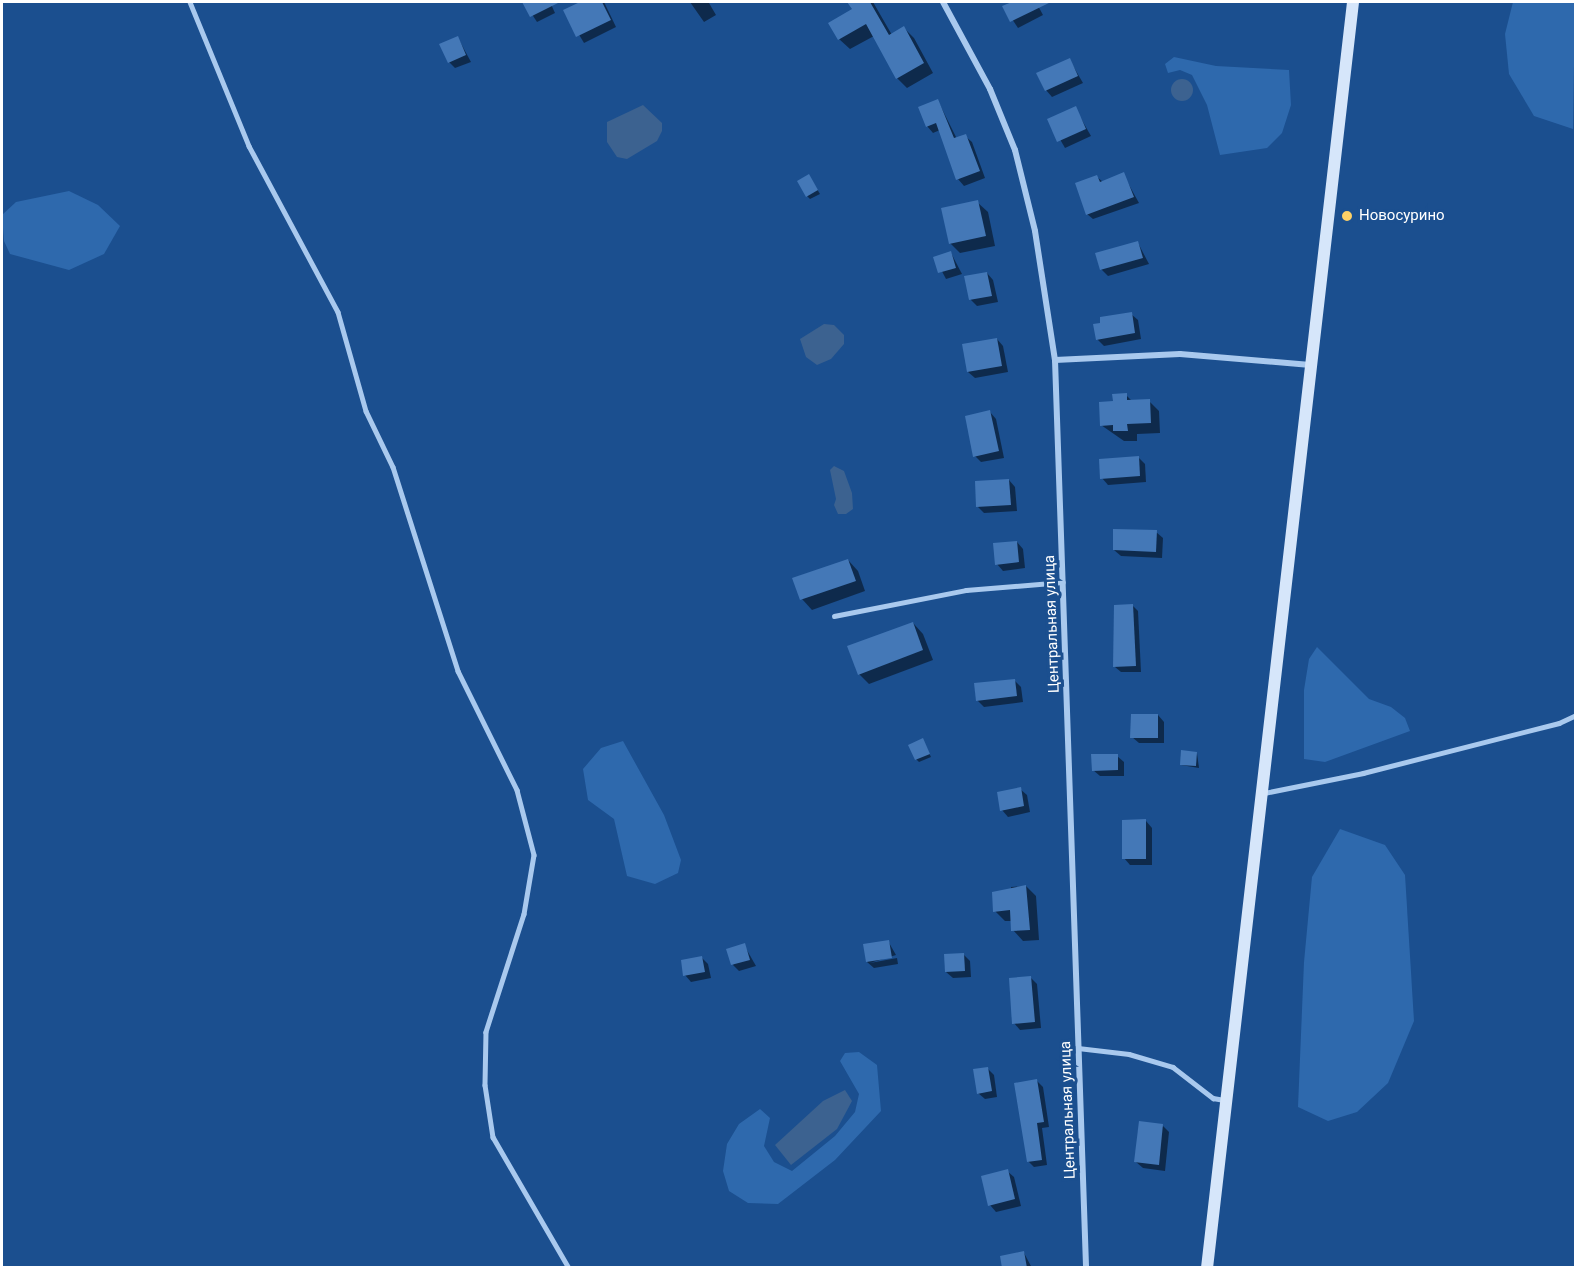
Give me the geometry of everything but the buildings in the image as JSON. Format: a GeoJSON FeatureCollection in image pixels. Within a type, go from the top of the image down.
{"type":"FeatureCollection","features":[{"type":"Feature","properties":{"kind":"main road"},"geometry":{"type":"LineString","coordinates":[[1207,1268],[1264,793],[1353,2]]}},
{"type":"Feature","properties":{"kind":"street","name":"Центральная улица"},"geometry":{"type":"LineString","coordinates":[[943,2],[990,89],[1016,150],[1035,231],[1055,360],[1086,1268]]}},
{"type":"Feature","properties":{"kind":"street"},"geometry":{"type":"LineString","coordinates":[[1055,360],[1180,354],[1312,365]]}},
{"type":"Feature","properties":{"kind":"lane"},"geometry":{"type":"LineString","coordinates":[[190,2],[249,146],[339,312],[366,411],[393,467],[458,671],[518,790],[534,855],[524,914],[486,1032],[485,1085],[493,1137],[569,1268]]}},
{"type":"Feature","properties":{"kind":"lane"},"geometry":{"type":"LineString","coordinates":[[834,616],[966,590],[1063,582]]}},
{"type":"Feature","properties":{"kind":"lane"},"geometry":{"type":"LineString","coordinates":[[1264,793],[1386,767],[1559,723],[1575,715]]}},
{"type":"Feature","properties":{"kind":"lane"},"geometry":{"type":"LineString","coordinates":[[1077,1048],[1129,1054],[1173,1067],[1213,1098],[1226,1101]]}},
{"type":"Feature","properties":{"kind":"shaded area"},"geometry":{"type":"Polygon","coordinates":[[[1513,2],[1575,2],[1573,129],[1534,116],[1509,74],[1505,34],[1513,2]]]}},
{"type":"Feature","properties":{"kind":"shaded area"},"geometry":{"type":"Polygon","coordinates":[[[1174,57],[1216,66],[1289,70],[1291,105],[1282,133],[1267,148],[1220,155],[1207,105],[1192,75],[1180,70],[1168,73],[1165,64],[1174,57]]]}},
{"type":"Feature","properties":{"kind":"shaded area"},"geometry":{"type":"Polygon","coordinates":[[[1178,79],[1186,79],[1193,86],[1193,94],[1186,101],[1178,101],[1171,94],[1171,86],[1178,79]]]}},
{"type":"Feature","properties":{"kind":"shaded area"},"geometry":{"type":"Polygon","coordinates":[[[643,105],[662,123],[662,131],[657,141],[627,159],[617,157],[607,142],[607,122],[643,105]]]}},
{"type":"Feature","properties":{"kind":"shaded area"},"geometry":{"type":"Polygon","coordinates":[[[69,191],[98,205],[120,226],[104,254],[69,270],[10,254],[4,241],[2,215],[16,202],[69,191]]]}},
{"type":"Feature","properties":{"kind":"shaded area"},"geometry":{"type":"Polygon","coordinates":[[[824,324],[834,325],[844,335],[844,344],[831,359],[817,365],[806,357],[800,339],[824,324]]]}},
{"type":"Feature","properties":{"kind":"shaded area"},"geometry":{"type":"Polygon","coordinates":[[[834,466],[844,471],[852,493],[853,509],[846,514],[838,514],[834,505],[836,499],[830,470],[834,466]]]}},
{"type":"Feature","properties":{"kind":"shaded area"},"geometry":{"type":"Polygon","coordinates":[[[1317,647],[1369,699],[1391,707],[1405,718],[1410,731],[1325,762],[1304,759],[1304,690],[1309,659],[1317,647]]]}},
{"type":"Feature","properties":{"kind":"shaded area"},"geometry":{"type":"Polygon","coordinates":[[[623,741],[664,815],[681,860],[678,873],[655,884],[627,876],[614,819],[588,800],[583,769],[601,748],[623,741]]]}},
{"type":"Feature","properties":{"kind":"shaded area"},"geometry":{"type":"Polygon","coordinates":[[[1340,829],[1385,845],[1405,875],[1414,1021],[1388,1083],[1357,1112],[1328,1121],[1298,1107],[1304,962],[1312,877],[1340,829]]]}},
{"type":"Feature","properties":{"kind":"shaded area"},"geometry":{"type":"Polygon","coordinates":[[[859,1052],[877,1065],[881,1111],[835,1160],[778,1204],[748,1203],[729,1191],[723,1171],[727,1144],[739,1124],[760,1109],[770,1118],[764,1146],[774,1162],[792,1171],[835,1136],[855,1112],[859,1094],[840,1061],[845,1053],[859,1052]]]}},
{"type":"Feature","properties":{"kind":"shaded area"},"geometry":{"type":"Polygon","coordinates":[[[845,1090],[852,1101],[837,1129],[791,1165],[775,1145],[823,1101],[845,1090]]]}},
{"type":"Feature","properties":{"kind":"place","name":"Новосурино"},"geometry":{"type":"Point","coordinates":[1347,216]}}]}
